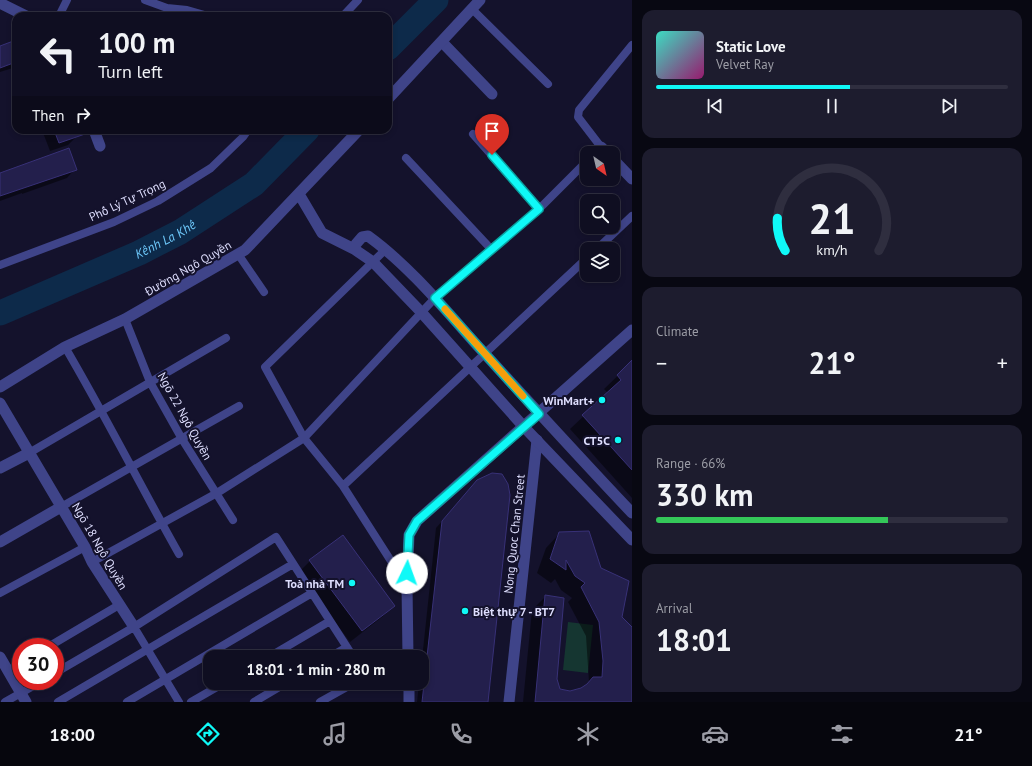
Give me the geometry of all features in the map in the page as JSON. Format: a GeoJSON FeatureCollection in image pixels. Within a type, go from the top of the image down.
{"type":"FeatureCollection","features":[{"type":"Feature","properties":{"kind":"street"},"geometry":{"type":"LineString","coordinates":[[392,95],[480,0]]}},
{"type":"Feature","properties":{"kind":"street"},"geometry":{"type":"LineString","coordinates":[[0,3],[18,12]]}},
{"type":"Feature","properties":{"kind":"street"},"geometry":{"type":"LineString","coordinates":[[442,42],[492,94]]}},
{"type":"Feature","properties":{"kind":"street"},"geometry":{"type":"LineString","coordinates":[[96,134],[100,146]]}},
{"type":"Feature","properties":{"kind":"street","name":"Đường Ngô Quyền"},"geometry":{"type":"LineString","coordinates":[[0,387],[65,347],[125,319],[245,250],[355,134]]}},
{"type":"Feature","properties":{"kind":"street"},"geometry":{"type":"LineString","coordinates":[[620,166],[632,179]]}},
{"type":"Feature","properties":{"kind":"street"},"geometry":{"type":"LineString","coordinates":[[299,194],[322,233],[354,249],[373,262],[471,366],[524,427],[632,540]]}},
{"type":"Feature","properties":{"kind":"street"},"geometry":{"type":"LineString","coordinates":[[354,249],[362,236],[368,236],[386,249],[435,298],[539,414],[632,513]]}},
{"type":"Feature","properties":{"kind":"street"},"geometry":{"type":"LineString","coordinates":[[408,650],[407,586],[409,535],[417,521],[632,330]]}},
{"type":"Feature","properties":{"kind":"street","name":"Ngõ 18 Ngô Quyền"},"geometry":{"type":"LineString","coordinates":[[0,403],[85,547],[92,562],[134,627]]}},
{"type":"Feature","properties":{"kind":"street","name":"Nong Quoc Chan Street"},"geometry":{"type":"LineString","coordinates":[[509,702],[539,414]]}},
{"type":"Feature","properties":{"kind":"street"},"geometry":{"type":"LineString","coordinates":[[0,468],[29,452]]}},
{"type":"Feature","properties":{"kind":"street"},"geometry":{"type":"LineString","coordinates":[[0,542],[61,506]]}},
{"type":"Feature","properties":{"kind":"street"},"geometry":{"type":"LineString","coordinates":[[0,657],[23,698]]}},
{"type":"Feature","properties":{"kind":"street"},"geometry":{"type":"LineString","coordinates":[[409,690],[409,702]]}},
{"type":"Feature","properties":{"kind":"lane"},"geometry":{"type":"LineString","coordinates":[[61,12],[67,0]]}},
{"type":"Feature","properties":{"kind":"lane"},"geometry":{"type":"LineString","coordinates":[[145,0],[167,8],[194,12]]}},
{"type":"Feature","properties":{"kind":"lane"},"geometry":{"type":"LineString","coordinates":[[347,12],[358,0]]}},
{"type":"Feature","properties":{"kind":"lane"},"geometry":{"type":"LineString","coordinates":[[472,9],[548,84]]}},
{"type":"Feature","properties":{"kind":"lane"},"geometry":{"type":"LineString","coordinates":[[598,146],[578,117],[579,110],[632,45]]}},
{"type":"Feature","properties":{"kind":"lane","name":"Phố Lý Tự Trọng"},"geometry":{"type":"LineString","coordinates":[[0,265],[114,222],[158,201],[211,168],[245,134]]}},
{"type":"Feature","properties":{"kind":"lane"},"geometry":{"type":"LineString","coordinates":[[473,134],[539,209]]}},
{"type":"Feature","properties":{"kind":"lane"},"geometry":{"type":"LineString","coordinates":[[406,158],[491,249]]}},
{"type":"Feature","properties":{"kind":"lane"},"geometry":{"type":"LineString","coordinates":[[92,562],[217,493],[304,438],[435,298],[539,209],[580,168]]}},
{"type":"Feature","properties":{"kind":"lane"},"geometry":{"type":"LineString","coordinates":[[604,242],[632,216]]}},
{"type":"Feature","properties":{"kind":"lane"},"geometry":{"type":"LineString","coordinates":[[386,249],[265,367],[304,438],[343,486],[407,586]]}},
{"type":"Feature","properties":{"kind":"lane"},"geometry":{"type":"LineString","coordinates":[[238,254],[264,292]]}},
{"type":"Feature","properties":{"kind":"lane"},"geometry":{"type":"LineString","coordinates":[[343,486],[580,265]]}},
{"type":"Feature","properties":{"kind":"lane","name":"Ngõ 22 Ngô Quyền"},"geometry":{"type":"LineString","coordinates":[[125,319],[150,382],[182,438],[233,520]]}},
{"type":"Feature","properties":{"kind":"lane"},"geometry":{"type":"LineString","coordinates":[[29,452],[226,338]]}},
{"type":"Feature","properties":{"kind":"lane"},"geometry":{"type":"LineString","coordinates":[[65,347],[179,554]]}},
{"type":"Feature","properties":{"kind":"lane"},"geometry":{"type":"LineString","coordinates":[[61,506],[239,406]]}},
{"type":"Feature","properties":{"kind":"lane"},"geometry":{"type":"LineString","coordinates":[[64,668],[134,627],[276,537],[349,650]]}},
{"type":"Feature","properties":{"kind":"lane"},"geometry":{"type":"LineString","coordinates":[[0,593],[85,547]]}},
{"type":"Feature","properties":{"kind":"lane"},"geometry":{"type":"LineString","coordinates":[[58,702],[293,564]]}},
{"type":"Feature","properties":{"kind":"lane"},"geometry":{"type":"LineString","coordinates":[[127,702],[312,594]]}},
{"type":"Feature","properties":{"kind":"lane"},"geometry":{"type":"LineString","coordinates":[[63,638],[119,605]]}},
{"type":"Feature","properties":{"kind":"lane"},"geometry":{"type":"LineString","coordinates":[[281,650],[330,621]]}},
{"type":"Feature","properties":{"kind":"lane","name":"Ngõ 18 Ngô Quyền"},"geometry":{"type":"LineString","coordinates":[[134,627],[179,702]]}},
{"type":"Feature","properties":{"kind":"lane"},"geometry":{"type":"LineString","coordinates":[[342,650],[347,647]]}},
{"type":"Feature","properties":{"kind":"lane"},"geometry":{"type":"LineString","coordinates":[[8,671],[12,669]]}},
{"type":"Feature","properties":{"kind":"lane"},"geometry":{"type":"LineString","coordinates":[[5,702],[23,698],[32,690]]}},
{"type":"Feature","properties":{"kind":"lane"},"geometry":{"type":"LineString","coordinates":[[191,702],[212,690]]}},
{"type":"Feature","properties":{"kind":"lane"},"geometry":{"type":"LineString","coordinates":[[254,702],[274,690]]}},
{"type":"Feature","properties":{"kind":"lane"},"geometry":{"type":"LineString","coordinates":[[320,702],[341,690]]}},
{"type":"Feature","properties":{"kind":"green space"},"geometry":{"type":"Polygon","coordinates":[[[568,622],[593,625],[588,673],[563,670],[568,622]]]}},
{"type":"Feature","properties":{"kind":"building"},"geometry":{"type":"Polygon","coordinates":[[[12,42],[12,64],[0,68],[0,46],[12,42]]]}},
{"type":"Feature","properties":{"kind":"building"},"geometry":{"type":"Polygon","coordinates":[[[56,134],[85,134],[59,143],[56,134]]]}},
{"type":"Feature","properties":{"kind":"building"},"geometry":{"type":"Polygon","coordinates":[[[69,148],[77,170],[0,196],[0,173],[69,148]]]}},
{"type":"Feature","properties":{"kind":"building","name":"CT5C"},"geometry":{"type":"Polygon","coordinates":[[[632,360],[632,470],[582,415],[621,380],[617,375],[632,360]]]}},
{"type":"Feature","properties":{"kind":"building","name":"Biệt thự 7 - BT7"},"geometry":{"type":"Polygon","coordinates":[[[492,473],[502,474],[508,484],[510,495],[488,702],[422,702],[423,690],[429,690],[429,650],[428,650],[442,521],[477,480],[492,473]]]}},
{"type":"Feature","properties":{"kind":"building"},"geometry":{"type":"Polygon","coordinates":[[[589,531],[601,568],[629,581],[622,617],[632,627],[632,702],[535,702],[545,595],[564,598],[557,679],[560,689],[570,691],[581,688],[593,677],[602,677],[603,661],[599,622],[581,587],[585,583],[575,576],[566,560],[566,570],[550,559],[559,532],[589,531]]]}},
{"type":"Feature","properties":{"kind":"building","name":"Toà nhà TM"},"geometry":{"type":"Polygon","coordinates":[[[343,535],[395,606],[362,631],[309,560],[343,535]]]}},
{"type":"Feature","properties":{"kind":"waterway","name":"Kênh La Khê"},"geometry":{"type":"LineString","coordinates":[[392,44],[436,0]]}},
{"type":"Feature","properties":{"kind":"waterway","name":"Kênh La Khê"},"geometry":{"type":"LineString","coordinates":[[0,313],[139,253],[180,232],[254,184],[303,134]]}},
{"type":"Feature","properties":{"kind":"slow traffic"},"geometry":{"type":"LineString","coordinates":[[445,309],[523,396]]}},
{"type":"Feature","properties":{"kind":"place","name":"WinMart+"},"geometry":{"type":"Point","coordinates":[602,400]}},
{"type":"Feature","properties":{"kind":"place","name":"CT5C"},"geometry":{"type":"Point","coordinates":[618,440]}},
{"type":"Feature","properties":{"kind":"place","name":"Toà nhà TM"},"geometry":{"type":"Point","coordinates":[352,583]}},
{"type":"Feature","properties":{"kind":"place","name":"Biệt thự 7 - BT7"},"geometry":{"type":"Point","coordinates":[465,611]}},
{"type":"Feature","properties":{"kind":"route"},"geometry":{"type":"LineString","coordinates":[[407,573],[409,535],[417,521],[539,414],[435,298],[539,209],[492,155]]}}]}
